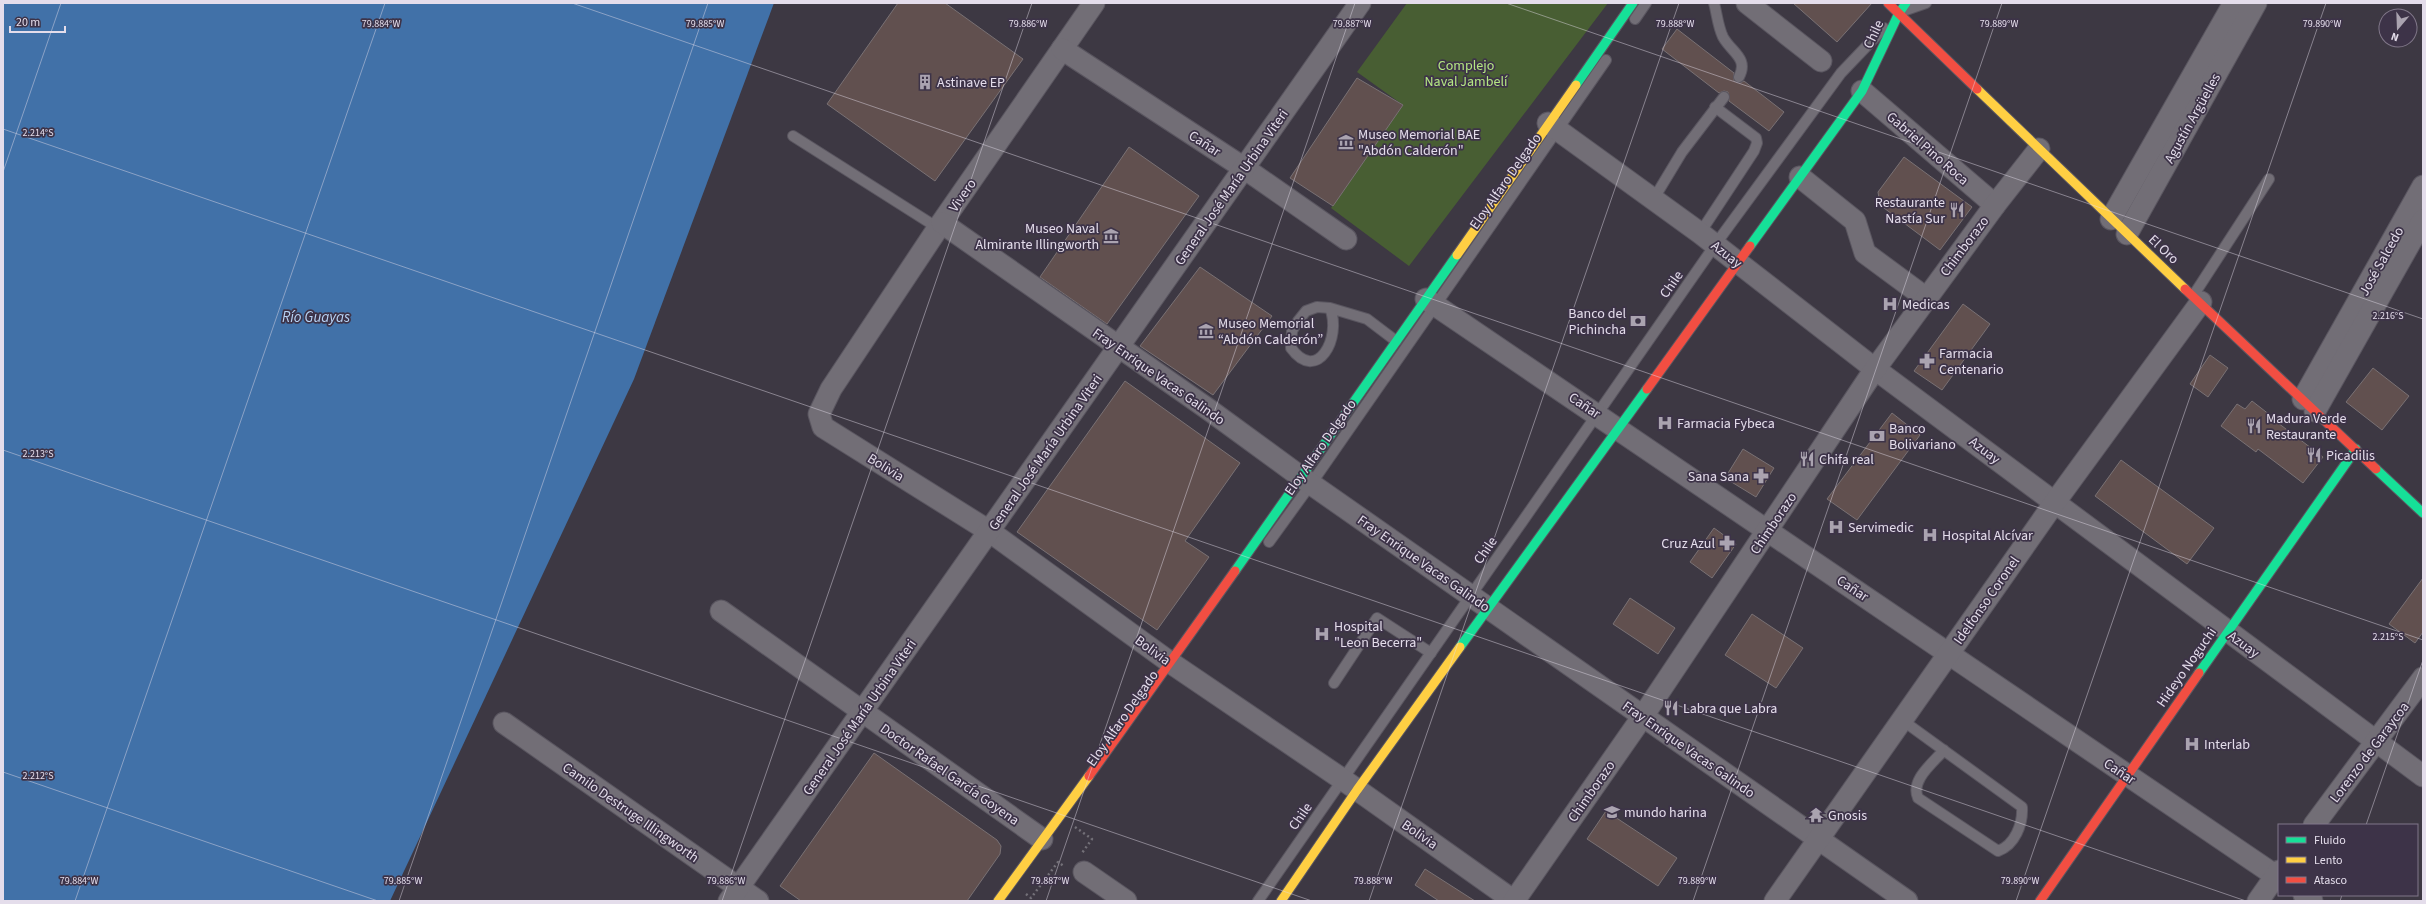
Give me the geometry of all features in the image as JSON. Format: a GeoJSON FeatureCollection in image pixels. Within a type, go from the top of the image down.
{"type":"FeatureCollection","features":[{"type":"Feature","properties":{"kind":"main road","name":"Eloy Alfaro Delgado"},"geometry":{"type":"LineString","coordinates":[[1553,127],[1632,3]]}},
{"type":"Feature","properties":{"kind":"main road","name":"El Oro"},"geometry":{"type":"LineString","coordinates":[[1888,3],[2127,234],[2423,513]]}},
{"type":"Feature","properties":{"kind":"main road"},"geometry":{"type":"LineString","coordinates":[[1898,13],[1906,3]]}},
{"type":"Feature","properties":{"kind":"main road","name":"Chile"},"geometry":{"type":"LineString","coordinates":[[1281,901],[1350,785],[1490,608],[1862,91],[1898,13]]}},
{"type":"Feature","properties":{"kind":"main road","name":"Eloy Alfaro Delgado"},"geometry":{"type":"LineString","coordinates":[[1306,481],[1396,341],[1431,302]]}},
{"type":"Feature","properties":{"kind":"main road","name":"Hideyo Noguchi"},"geometry":{"type":"LineString","coordinates":[[2040,901],[2356,449]]}},
{"type":"Feature","properties":{"kind":"main road","name":"Eloy Alfaro Delgado"},"geometry":{"type":"LineString","coordinates":[[998,901],[1042,839],[1174,665]]}},
{"type":"Feature","properties":{"kind":"street","name":"Vivero"},"geometry":{"type":"LineString","coordinates":[[831,389],[940,225],[1094,3]]}},
{"type":"Feature","properties":{"kind":"street","name":"General José María Urbina Viteri"},"geometry":{"type":"LineString","coordinates":[[734,894],[1360,3]]}},
{"type":"Feature","properties":{"kind":"street"},"geometry":{"type":"LineString","coordinates":[[1747,3],[1821,61]]}},
{"type":"Feature","properties":{"kind":"street","name":"Agustín Argüelles"},"geometry":{"type":"LineString","coordinates":[[2127,234],[2213,60],[2234,3]]}},
{"type":"Feature","properties":{"kind":"street","name":"Agustín Argüelles"},"geometry":{"type":"LineString","coordinates":[[2112,219],[2213,60],[2256,3]]}},
{"type":"Feature","properties":{"kind":"street","name":"Cañar"},"geometry":{"type":"LineString","coordinates":[[1062,49],[1244,168],[1346,239]]}},
{"type":"Feature","properties":{"kind":"street","name":"Gabriel Pino Roca"},"geometry":{"type":"LineString","coordinates":[[1862,91],[1995,205]]}},
{"type":"Feature","properties":{"kind":"street","name":"Azuay"},"geometry":{"type":"LineString","coordinates":[[1553,127],[1707,239],[1876,369],[2227,632],[2378,741],[2423,776]]}},
{"type":"Feature","properties":{"kind":"street","name":"Chimborazo"},"geometry":{"type":"LineString","coordinates":[[1514,901],[1643,716],[1876,369],[1926,298],[1995,205],[2039,149]]}},
{"type":"Feature","properties":{"kind":"street"},"geometry":{"type":"LineString","coordinates":[[1800,177],[1855,221],[1865,253],[1926,298]]}},
{"type":"Feature","properties":{"kind":"street","name":"José Salcedo"},"geometry":{"type":"LineString","coordinates":[[2309,405],[2396,251],[2423,186]]}},
{"type":"Feature","properties":{"kind":"street","name":"José Salcedo"},"geometry":{"type":"LineString","coordinates":[[2396,251],[2423,220]]}},
{"type":"Feature","properties":{"kind":"street","name":"Fray Enrique Vacas Galindo"},"geometry":{"type":"LineString","coordinates":[[940,225],[1119,347],[1306,481],[1490,608],[1907,901]]}},
{"type":"Feature","properties":{"kind":"street","name":"Idelfonso Coronel"},"geometry":{"type":"LineString","coordinates":[[1775,901],[2197,299]]}},
{"type":"Feature","properties":{"kind":"street","name":"Cañar"},"geometry":{"type":"LineString","coordinates":[[1431,302],[1598,414],[2127,775],[2278,875]]}},
{"type":"Feature","properties":{"kind":"street","name":"Bolivia"},"geometry":{"type":"LineString","coordinates":[[831,389],[819,414],[823,427],[989,531],[1174,665],[1350,785],[1514,901]]}},
{"type":"Feature","properties":{"kind":"street","name":"Doctor Rafael García Goyena"},"geometry":{"type":"LineString","coordinates":[[721,611],[1042,839]]}},
{"type":"Feature","properties":{"kind":"street","name":"Lorenzo de Garaycoa"},"geometry":{"type":"LineString","coordinates":[[2315,824],[2378,741],[2423,678]]}},
{"type":"Feature","properties":{"kind":"street","name":"Camilo Destruge Illingworth"},"geometry":{"type":"LineString","coordinates":[[504,723],[734,894],[758,901]]}},
{"type":"Feature","properties":{"kind":"street"},"geometry":{"type":"LineString","coordinates":[[1077,867],[1126,901]]}},
{"type":"Feature","properties":{"kind":"street"},"geometry":{"type":"LineString","coordinates":[[2258,901],[2278,875]]}},
{"type":"Feature","properties":{"kind":"lane"},"geometry":{"type":"LineString","coordinates":[[1628,28],[1646,3]]}},
{"type":"Feature","properties":{"kind":"lane"},"geometry":{"type":"LineString","coordinates":[[1714,3],[1723,37],[1739,56],[1743,65],[1739,77]]}},
{"type":"Feature","properties":{"kind":"lane"},"geometry":{"type":"LineString","coordinates":[[1898,13],[1926,3]]}},
{"type":"Feature","properties":{"kind":"lane","name":"Chile"},"geometry":{"type":"LineString","coordinates":[[1258,901],[1350,785],[1431,653],[1598,414],[1707,239],[1841,73],[1898,13]]}},
{"type":"Feature","properties":{"kind":"lane","name":"Eloy Alfaro Delgado"},"geometry":{"type":"LineString","coordinates":[[1009,901],[1174,665],[1306,481],[1553,127],[1611,54]]}},
{"type":"Feature","properties":{"kind":"lane"},"geometry":{"type":"LineString","coordinates":[[1653,200],[1682,152],[1724,97]]}},
{"type":"Feature","properties":{"kind":"lane"},"geometry":{"type":"LineString","coordinates":[[1707,239],[1757,147],[1756,138],[1715,107]]}},
{"type":"Feature","properties":{"kind":"lane"},"geometry":{"type":"LineString","coordinates":[[793,136],[940,225]]}},
{"type":"Feature","properties":{"kind":"lane"},"geometry":{"type":"LineString","coordinates":[[2197,299],[2269,179]]}},
{"type":"Feature","properties":{"kind":"lane"},"geometry":{"type":"LineString","coordinates":[[1330,308],[1334,318],[1334,336],[1324,354],[1316,361],[1308,361],[1301,358],[1292,348],[1292,331],[1306,311],[1317,307],[1330,308],[1368,320],[1396,341]]}},
{"type":"Feature","properties":{"kind":"lane"},"geometry":{"type":"LineString","coordinates":[[1334,684],[1377,618],[1431,653]]}},
{"type":"Feature","properties":{"kind":"lane"},"geometry":{"type":"LineString","coordinates":[[1902,720],[1944,750],[2022,806],[2021,824],[2011,843],[2004,848],[1998,851],[1918,798],[1915,792],[1918,780],[1944,750]]}},
{"type":"Feature","properties":{"kind":"path"},"geometry":{"type":"LineString","coordinates":[[1018,888],[1031,898],[1058,862],[1077,867],[1092,839],[1066,821]]}},
{"type":"Feature","properties":{"kind":"green space","name":"Complejo Naval Jambelí"},"geometry":{"type":"Polygon","coordinates":[[[1407,3],[1608,3],[1409,266],[1331,208],[1403,105],[1357,72],[1407,3]]]}},
{"type":"Feature","properties":{"kind":"water","name":"Río Guayas"},"geometry":{"type":"Polygon","coordinates":[[[3,3],[774,3],[634,379],[390,901],[3,901],[3,3]]]}},
{"type":"Feature","properties":{"kind":"building","name":"Astinave EP"},"geometry":{"type":"Polygon","coordinates":[[[898,3],[945,3],[1023,59],[935,181],[827,104],[898,3]]]}},
{"type":"Feature","properties":{"kind":"building"},"geometry":{"type":"Polygon","coordinates":[[[1793,3],[1872,3],[1837,42],[1793,3]]]}},
{"type":"Feature","properties":{"kind":"building"},"geometry":{"type":"Polygon","coordinates":[[[1677,29],[1734,73],[1734,81],[1740,83],[1744,81],[1784,112],[1769,131],[1729,101],[1728,92],[1724,91],[1719,93],[1662,49],[1677,29]]]}},
{"type":"Feature","properties":{"kind":"building","name":"Museo Memorial BAE \"Abdón Calderón\""},"geometry":{"type":"Polygon","coordinates":[[[1357,78],[1403,105],[1333,206],[1290,178],[1357,78]]]}},
{"type":"Feature","properties":{"kind":"building"},"geometry":{"type":"Polygon","coordinates":[[[1129,147],[1199,196],[1107,324],[1040,277],[1129,147]]]}},
{"type":"Feature","properties":{"kind":"building"},"geometry":{"type":"Polygon","coordinates":[[[1904,157],[1972,207],[1940,250],[1880,205],[1878,192],[1904,157]]]}},
{"type":"Feature","properties":{"kind":"building","name":"Museo Memorial “Abdón Calderón”"},"geometry":{"type":"Polygon","coordinates":[[[1200,267],[1272,316],[1213,395],[1140,346],[1200,267]]]}},
{"type":"Feature","properties":{"kind":"building"},"geometry":{"type":"Polygon","coordinates":[[[1963,304],[1990,324],[1942,390],[1914,371],[1963,304]]]}},
{"type":"Feature","properties":{"kind":"building"},"geometry":{"type":"Polygon","coordinates":[[[2210,355],[2228,368],[2208,397],[2190,384],[2210,355]]]}},
{"type":"Feature","properties":{"kind":"building"},"geometry":{"type":"Polygon","coordinates":[[[2373,368],[2409,396],[2382,430],[2346,402],[2373,368]]]}},
{"type":"Feature","properties":{"kind":"building"},"geometry":{"type":"Polygon","coordinates":[[[1125,381],[1240,463],[1185,541],[1209,557],[1157,630],[1017,532],[1125,381]]]}},
{"type":"Feature","properties":{"kind":"building"},"geometry":{"type":"Polygon","coordinates":[[[2252,401],[2323,457],[2303,483],[2258,449],[2256,452],[2221,426],[2237,404],[2245,409],[2252,401]]]}},
{"type":"Feature","properties":{"kind":"building"},"geometry":{"type":"Polygon","coordinates":[[[1892,413],[1920,435],[1857,520],[1827,499],[1892,413]]]}},
{"type":"Feature","properties":{"kind":"building"},"geometry":{"type":"Polygon","coordinates":[[[1743,449],[1774,468],[1756,497],[1725,478],[1743,449]]]}},
{"type":"Feature","properties":{"kind":"building"},"geometry":{"type":"Polygon","coordinates":[[[2121,460],[2214,528],[2187,564],[2095,496],[2121,460]]]}},
{"type":"Feature","properties":{"kind":"building"},"geometry":{"type":"Polygon","coordinates":[[[1714,528],[1736,544],[1712,578],[1690,562],[1714,528]]]}},
{"type":"Feature","properties":{"kind":"building"},"geometry":{"type":"Polygon","coordinates":[[[2423,578],[2423,632],[2415,643],[2389,624],[2423,578]]]}},
{"type":"Feature","properties":{"kind":"building"},"geometry":{"type":"Polygon","coordinates":[[[1630,598],[1675,628],[1658,654],[1613,624],[1630,598]]]}},
{"type":"Feature","properties":{"kind":"building"},"geometry":{"type":"Polygon","coordinates":[[[1752,614],[1803,648],[1776,688],[1725,655],[1752,614]]]}},
{"type":"Feature","properties":{"kind":"building"},"geometry":{"type":"Polygon","coordinates":[[[874,753],[997,840],[1001,846],[1000,854],[967,901],[801,901],[780,886],[874,753]]]}},
{"type":"Feature","properties":{"kind":"building"},"geometry":{"type":"Polygon","coordinates":[[[1606,811],[1677,858],[1658,886],[1587,839],[1606,811]]]}},
{"type":"Feature","properties":{"kind":"building"},"geometry":{"type":"Polygon","coordinates":[[[1425,869],[1475,901],[1439,901],[1415,885],[1425,869]]]}},
{"type":"Feature","properties":{"kind":"traffic: fast"},"geometry":{"type":"LineString","coordinates":[[1576,85],[1633,3]]}},
{"type":"Feature","properties":{"kind":"traffic: fast"},"geometry":{"type":"LineString","coordinates":[[1750,246],[1862,91],[1899,13],[1906,3]]}},
{"type":"Feature","properties":{"kind":"traffic: fast"},"geometry":{"type":"LineString","coordinates":[[1235,571],[1457,255]]}},
{"type":"Feature","properties":{"kind":"traffic: fast"},"geometry":{"type":"LineString","coordinates":[[1460,647],[1647,389]]}},
{"type":"Feature","properties":{"kind":"traffic: fast"},"geometry":{"type":"LineString","coordinates":[[2199,673],[2356,449]]}},
{"type":"Feature","properties":{"kind":"traffic: fast"},"geometry":{"type":"LineString","coordinates":[[2376,469],[2423,513]]}},
{"type":"Feature","properties":{"kind":"traffic: slow"},"geometry":{"type":"LineString","coordinates":[[1457,255],[1576,85]]}},
{"type":"Feature","properties":{"kind":"traffic: slow"},"geometry":{"type":"LineString","coordinates":[[1977,89],[2185,289]]}},
{"type":"Feature","properties":{"kind":"traffic: slow"},"geometry":{"type":"LineString","coordinates":[[1281,901],[1357,790],[1460,647]]}},
{"type":"Feature","properties":{"kind":"traffic: slow"},"geometry":{"type":"LineString","coordinates":[[998,901],[1089,776]]}},
{"type":"Feature","properties":{"kind":"traffic: jam"},"geometry":{"type":"LineString","coordinates":[[1888,3],[1977,89]]}},
{"type":"Feature","properties":{"kind":"traffic: jam"},"geometry":{"type":"LineString","coordinates":[[1647,389],[1750,246]]}},
{"type":"Feature","properties":{"kind":"traffic: jam"},"geometry":{"type":"LineString","coordinates":[[2185,289],[2376,469]]}},
{"type":"Feature","properties":{"kind":"traffic: jam"},"geometry":{"type":"LineString","coordinates":[[1089,776],[1235,571]]}},
{"type":"Feature","properties":{"kind":"traffic: jam"},"geometry":{"type":"LineString","coordinates":[[2040,901],[2199,673]]}},
{"type":"Feature","properties":{"kind":"place","name":"Astinave EP"},"geometry":{"type":"Point","coordinates":[925,82]}},
{"type":"Feature","properties":{"kind":"place","name":"Museo Memorial BAE \"Abdón Calderón\""},"geometry":{"type":"Point","coordinates":[1346,142]}},
{"type":"Feature","properties":{"kind":"place","name":"Restaurante Nastía Sur"},"geometry":{"type":"Point","coordinates":[1957,210]}},
{"type":"Feature","properties":{"kind":"place","name":"Museo Naval Almirante Illingworth"},"geometry":{"type":"Point","coordinates":[1111,236]}},
{"type":"Feature","properties":{"kind":"place","name":"Medicas"},"geometry":{"type":"Point","coordinates":[1890,304]}},
{"type":"Feature","properties":{"kind":"place","name":"Banco del Pichincha"},"geometry":{"type":"Point","coordinates":[1638,321]}},
{"type":"Feature","properties":{"kind":"place","name":"Museo Memorial “Abdón Calderón”"},"geometry":{"type":"Point","coordinates":[1206,331]}},
{"type":"Feature","properties":{"kind":"place","name":"Farmacia Centenario"},"geometry":{"type":"Point","coordinates":[1927,361]}},
{"type":"Feature","properties":{"kind":"place","name":"Farmacia Fybeca"},"geometry":{"type":"Point","coordinates":[1665,423]}},
{"type":"Feature","properties":{"kind":"place","name":"Madura Verde Restaurante"},"geometry":{"type":"Point","coordinates":[2254,426]}},
{"type":"Feature","properties":{"kind":"place","name":"Banco Bolivariano"},"geometry":{"type":"Point","coordinates":[1877,436]}},
{"type":"Feature","properties":{"kind":"place","name":"Picadilis"},"geometry":{"type":"Point","coordinates":[2314,455]}},
{"type":"Feature","properties":{"kind":"place","name":"Chifa real"},"geometry":{"type":"Point","coordinates":[1807,459]}},
{"type":"Feature","properties":{"kind":"place","name":"Sana Sana"},"geometry":{"type":"Point","coordinates":[1761,476]}},
{"type":"Feature","properties":{"kind":"place","name":"Servimedic"},"geometry":{"type":"Point","coordinates":[1836,527]}},
{"type":"Feature","properties":{"kind":"place","name":"Hospital Alcívar"},"geometry":{"type":"Point","coordinates":[1930,535]}},
{"type":"Feature","properties":{"kind":"place","name":"Cruz Azul"},"geometry":{"type":"Point","coordinates":[1727,543]}},
{"type":"Feature","properties":{"kind":"place","name":"Hospital \"Leon Becerra\""},"geometry":{"type":"Point","coordinates":[1322,634]}},
{"type":"Feature","properties":{"kind":"place","name":"Labra que Labra"},"geometry":{"type":"Point","coordinates":[1671,708]}},
{"type":"Feature","properties":{"kind":"place","name":"Interlab"},"geometry":{"type":"Point","coordinates":[2192,744]}},
{"type":"Feature","properties":{"kind":"place","name":"mundo harina"},"geometry":{"type":"Point","coordinates":[1612,812]}},
{"type":"Feature","properties":{"kind":"place","name":"Gnosis"},"geometry":{"type":"Point","coordinates":[1816,815]}}]}
